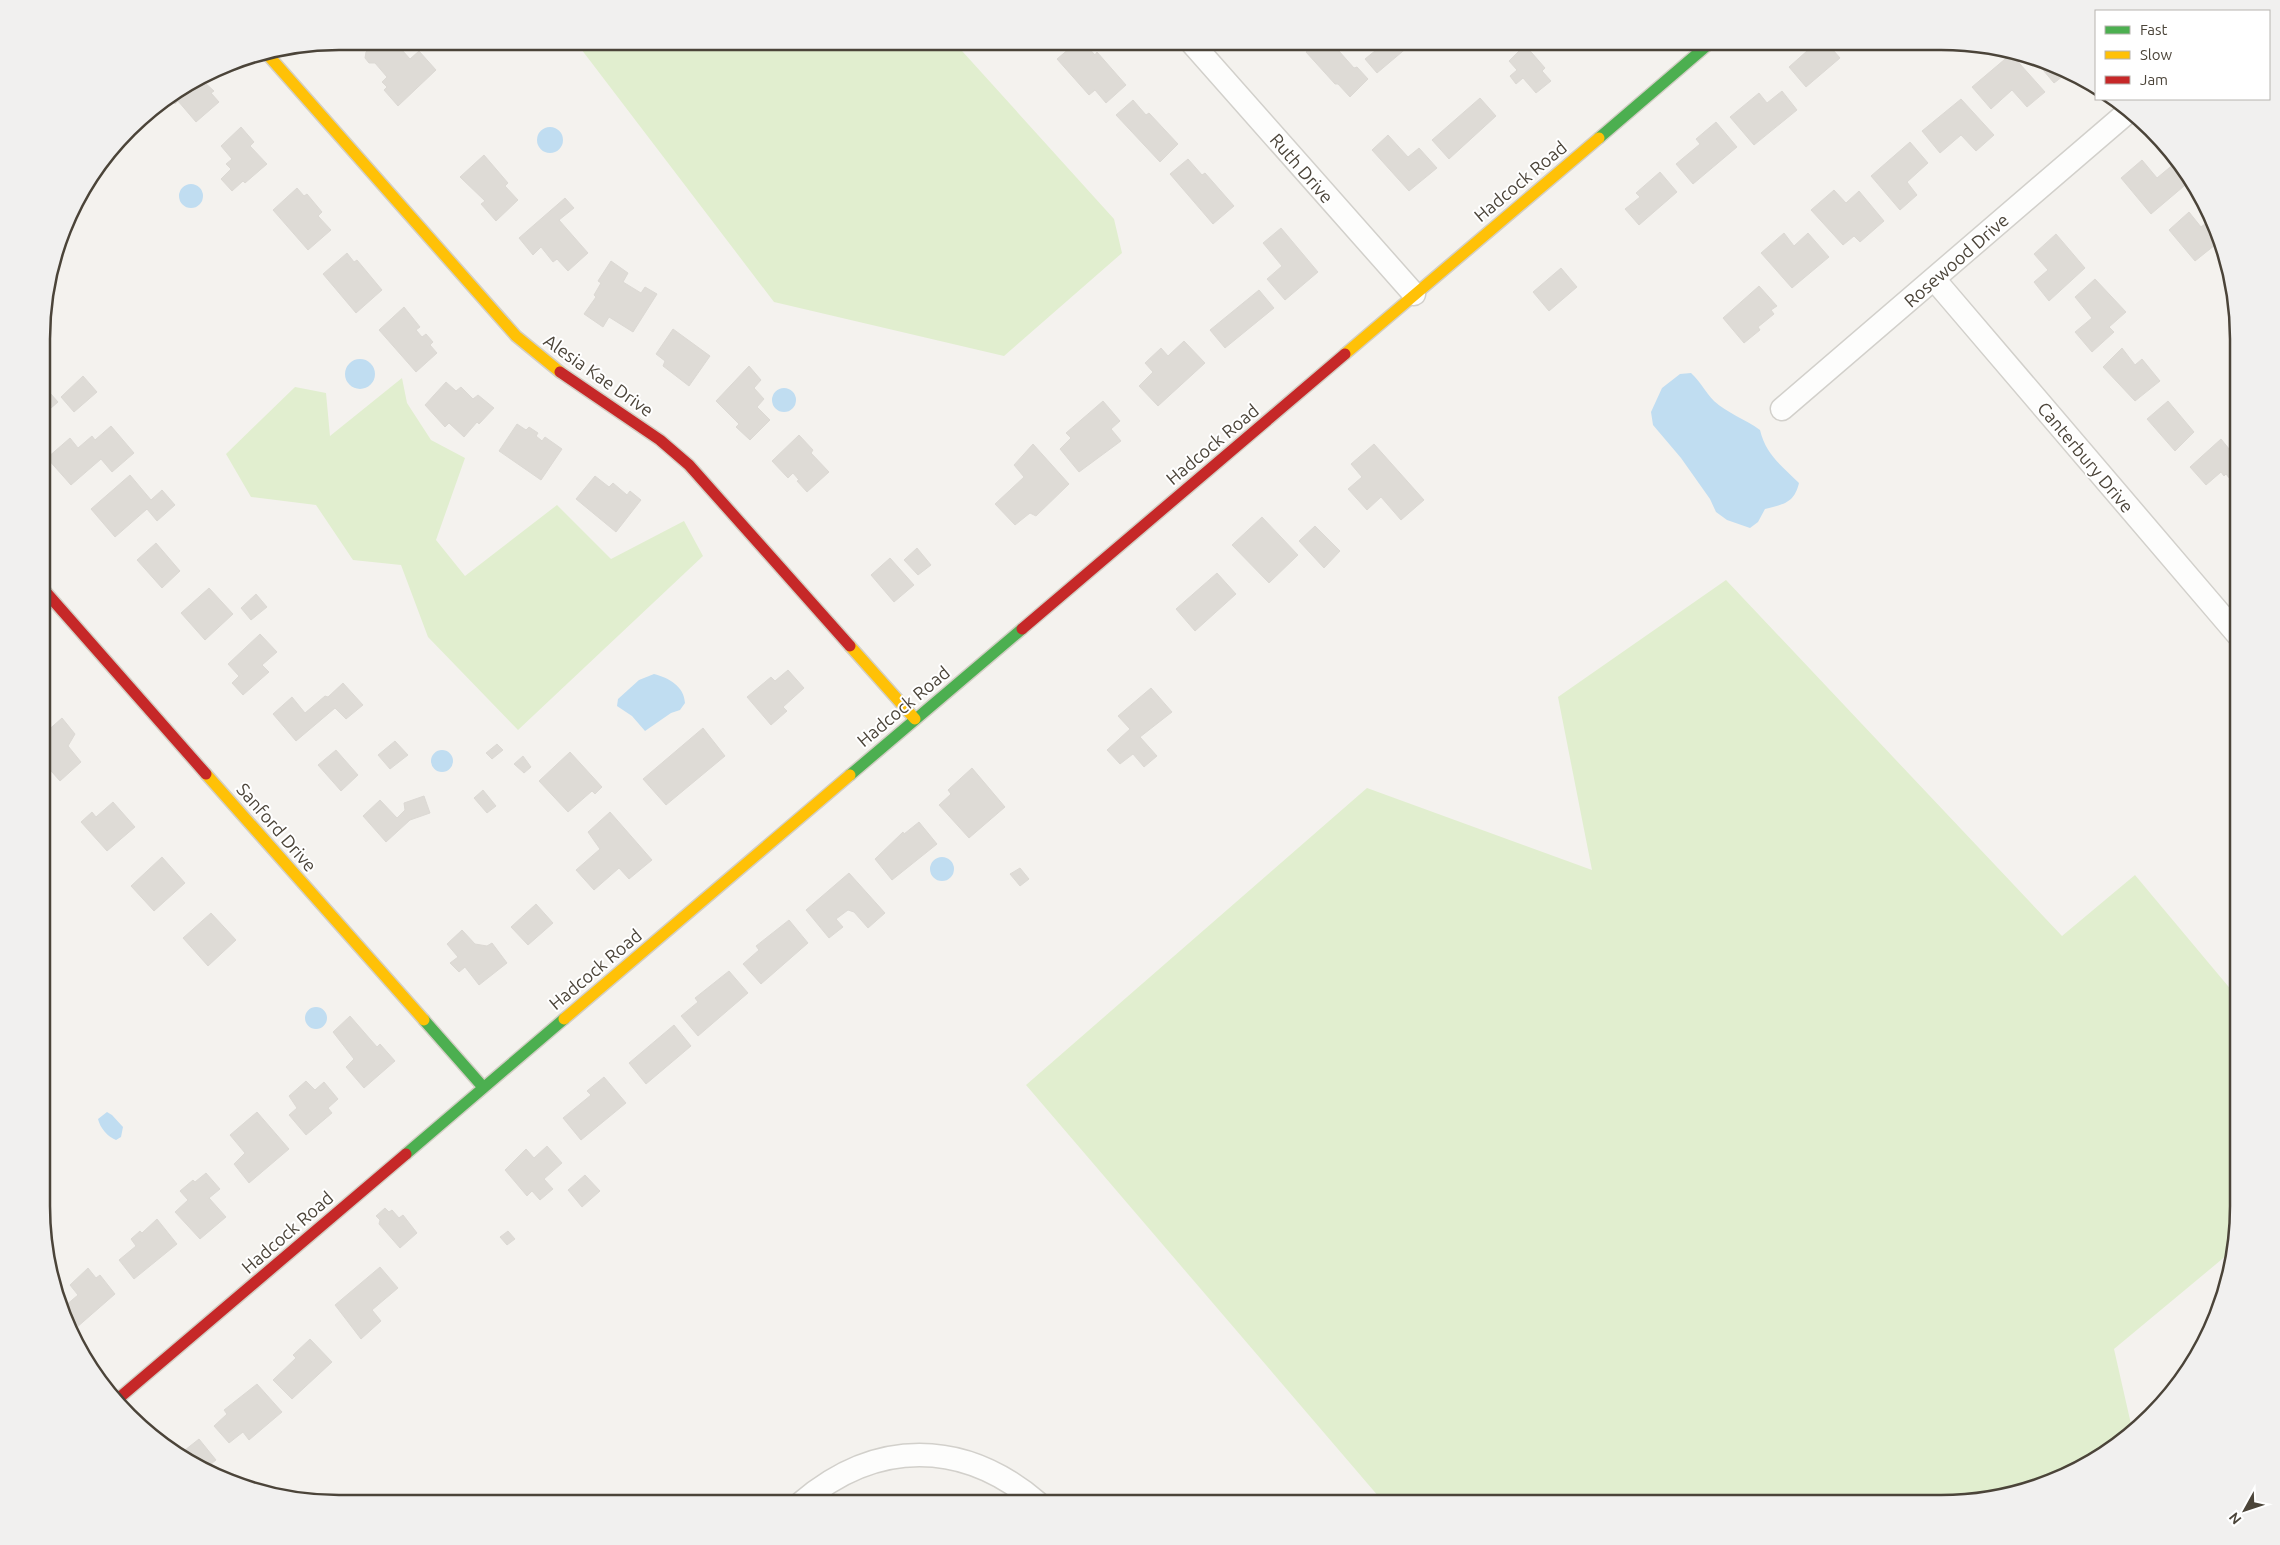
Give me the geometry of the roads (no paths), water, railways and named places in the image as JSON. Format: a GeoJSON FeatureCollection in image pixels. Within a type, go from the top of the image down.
{"type":"FeatureCollection","features":[{"type":"Feature","properties":{"kind":"street","name":"Ruth Drive"},"geometry":{"type":"LineString","coordinates":[[1198,50],[1414,294]]}},
{"type":"Feature","properties":{"kind":"street","name":"Hadcock Road"},"geometry":{"type":"LineString","coordinates":[[121,1396],[1702,50]]}},
{"type":"Feature","properties":{"kind":"street","name":"Alesia Kae Drive"},"geometry":{"type":"LineString","coordinates":[[271,59],[516,336],[545,361],[660,440],[689,465],[915,719]]}},
{"type":"Feature","properties":{"kind":"street","name":"Rosewood Drive"},"geometry":{"type":"LineString","coordinates":[[1782,409],[2124,115]]}},
{"type":"Feature","properties":{"kind":"street","name":"Canterbury Drive"},"geometry":{"type":"LineString","coordinates":[[1934,279],[2230,626]]}},
{"type":"Feature","properties":{"kind":"street","name":"Sanford Drive"},"geometry":{"type":"LineString","coordinates":[[50,597],[483,1087]]}},
{"type":"Feature","properties":{"kind":"street"},"geometry":{"type":"LineString","coordinates":[[811,1495],[828,1482],[855,1468],[883,1459],[915,1455],[942,1456],[970,1463],[998,1474],[1028,1495]]}},
{"type":"Feature","properties":{"kind":"water"},"geometry":{"type":"Polygon","coordinates":[[[550,127],[559,131],[563,140],[559,149],[550,153],[541,149],[537,140],[541,131],[550,127]]]}},
{"type":"Feature","properties":{"kind":"water"},"geometry":{"type":"Polygon","coordinates":[[[191,184],[200,187],[203,196],[200,205],[191,208],[182,205],[179,196],[182,187],[191,184]]]}},
{"type":"Feature","properties":{"kind":"water"},"geometry":{"type":"Polygon","coordinates":[[[360,359],[371,363],[375,374],[371,385],[360,389],[349,385],[345,374],[349,363],[360,359]]]}},
{"type":"Feature","properties":{"kind":"water"},"geometry":{"type":"Polygon","coordinates":[[[1691,373],[1719,405],[1760,430],[1770,453],[1799,483],[1791,499],[1765,509],[1758,522],[1750,528],[1727,520],[1716,512],[1710,499],[1681,458],[1653,425],[1651,412],[1662,388],[1680,374],[1691,373]]]}},
{"type":"Feature","properties":{"kind":"water"},"geometry":{"type":"Polygon","coordinates":[[[784,388],[789,389],[795,395],[795,405],[789,411],[784,412],[779,411],[773,405],[772,400],[773,395],[779,389],[784,388]]]}},
{"type":"Feature","properties":{"kind":"water"},"geometry":{"type":"Polygon","coordinates":[[[654,674],[665,678],[679,687],[685,703],[680,710],[671,713],[645,731],[632,716],[617,706],[618,699],[639,680],[654,674]]]}},
{"type":"Feature","properties":{"kind":"water"},"geometry":{"type":"Polygon","coordinates":[[[442,750],[450,753],[453,761],[450,769],[442,772],[434,769],[431,761],[434,753],[442,750]]]}},
{"type":"Feature","properties":{"kind":"water"},"geometry":{"type":"Polygon","coordinates":[[[942,857],[951,860],[954,869],[951,878],[942,881],[933,878],[930,869],[933,860],[942,857]]]}},
{"type":"Feature","properties":{"kind":"water"},"geometry":{"type":"Polygon","coordinates":[[[316,1007],[324,1010],[327,1018],[324,1026],[316,1029],[308,1026],[305,1018],[308,1010],[316,1007]]]}},
{"type":"Feature","properties":{"kind":"water"},"geometry":{"type":"Polygon","coordinates":[[[107,1112],[123,1127],[121,1137],[116,1140],[105,1132],[98,1119],[107,1112]]]}}]}
